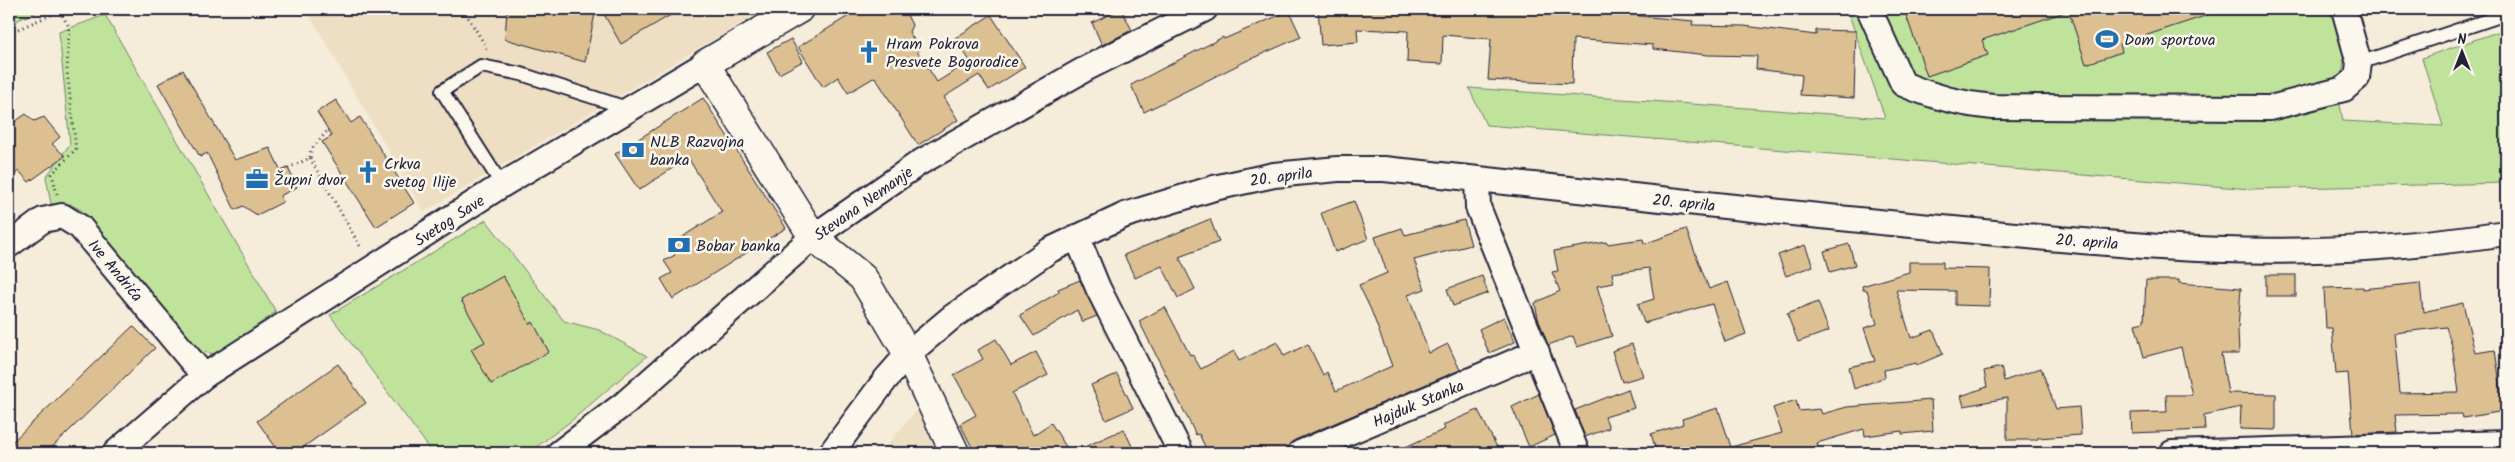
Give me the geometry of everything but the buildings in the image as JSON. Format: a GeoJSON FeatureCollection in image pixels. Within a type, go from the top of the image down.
{"type":"FeatureCollection","features":[{"type":"Feature","properties":{"kind":"street","name":"Svetog Save"},"geometry":{"type":"LineString","coordinates":[[115,453],[204,376],[502,185],[798,9]]}},
{"type":"Feature","properties":{"kind":"street","name":"Stevana Nemanje"},"geometry":{"type":"LineString","coordinates":[[559,453],[625,402],[812,237],[927,158],[1087,68],[1205,9]]}},
{"type":"Feature","properties":{"kind":"street"},"geometry":{"type":"LineString","coordinates":[[1869,9],[1903,84],[1938,99],[1962,104],[2032,108],[2270,108],[2344,89],[2356,78],[2359,63],[2344,9]]}},
{"type":"Feature","properties":{"kind":"street"},"geometry":{"type":"LineString","coordinates":[[705,64],[812,237],[863,278],[908,354],[956,453]]}},
{"type":"Feature","properties":{"kind":"street","name":"20. aprila"},"geometry":{"type":"LineString","coordinates":[[831,453],[886,379],[908,354],[952,317],[1050,250],[1125,215],[1214,188],[1274,175],[1338,169],[1384,169],[1848,220],[2122,244],[2314,250],[2443,242],[2506,232]]}},
{"type":"Feature","properties":{"kind":"street"},"geometry":{"type":"LineString","coordinates":[[1476,179],[1478,207],[1577,453]]}},
{"type":"Feature","properties":{"kind":"street"},"geometry":{"type":"LineString","coordinates":[[9,245],[43,220],[62,216]]}},
{"type":"Feature","properties":{"kind":"street","name":"Ive Andrića"},"geometry":{"type":"LineString","coordinates":[[62,216],[80,228],[204,376]]}},
{"type":"Feature","properties":{"kind":"street"},"geometry":{"type":"LineString","coordinates":[[1077,237],[1098,288],[1181,453]]}},
{"type":"Feature","properties":{"kind":"street","name":"Hajduk Stanka"},"geometry":{"type":"LineString","coordinates":[[1300,453],[1537,352]]}},
{"type":"Feature","properties":{"kind":"street"},"geometry":{"type":"LineString","coordinates":[[2172,453],[2506,443]]}},
{"type":"Feature","properties":{"kind":"lane"},"geometry":{"type":"LineString","coordinates":[[2359,63],[2506,14]]}},
{"type":"Feature","properties":{"kind":"lane"},"geometry":{"type":"LineString","coordinates":[[502,185],[442,91],[481,66],[521,74],[630,109]]}},
{"type":"Feature","properties":{"kind":"path"},"geometry":{"type":"LineString","coordinates":[[463,9],[500,70]]}},
{"type":"Feature","properties":{"kind":"path"},"geometry":{"type":"LineString","coordinates":[[9,33],[62,10],[69,27],[68,71],[76,149],[52,174],[62,216]]}},
{"type":"Feature","properties":{"kind":"path"},"geometry":{"type":"LineString","coordinates":[[328,130],[311,150],[310,158],[373,269]]}},
{"type":"Feature","properties":{"kind":"path"},"geometry":{"type":"LineString","coordinates":[[288,168],[310,158]]}},
{"type":"Feature","properties":{"kind":"shaded area"},"geometry":{"type":"Polygon","coordinates":[[[306,9],[765,9],[424,212],[306,9]]]}},
{"type":"Feature","properties":{"kind":"shaded area"},"geometry":{"type":"Polygon","coordinates":[[[917,409],[924,410],[944,453],[881,453],[917,409]]]}},
{"type":"Feature","properties":{"kind":"green space"},"geometry":{"type":"Polygon","coordinates":[[[9,9],[43,9],[9,24],[9,9]]]}},
{"type":"Feature","properties":{"kind":"green space"},"geometry":{"type":"Polygon","coordinates":[[[1847,9],[2332,9],[2344,56],[2341,75],[2336,83],[2343,121],[2443,126],[2422,58],[2506,29],[2506,183],[2250,189],[1486,125],[1469,88],[1885,118],[1847,9]]]}},
{"type":"Feature","properties":{"kind":"green space"},"geometry":{"type":"Polygon","coordinates":[[[105,15],[276,312],[217,354],[192,351],[81,210],[70,204],[52,209],[46,177],[70,144],[59,32],[105,15]]]}},
{"type":"Feature","properties":{"kind":"green space"},"geometry":{"type":"Polygon","coordinates":[[[486,220],[564,321],[599,330],[647,356],[571,421],[528,453],[433,453],[330,315],[486,220]]]}},
{"type":"Feature","properties":{"kind":"place","name":"Dom sportova"},"geometry":{"type":"Point","coordinates":[2107,39]}},
{"type":"Feature","properties":{"kind":"place","name":"Hram Pokrova Presvete Bogorodice"},"geometry":{"type":"Point","coordinates":[869,52]}},
{"type":"Feature","properties":{"kind":"place","name":"NLB Razvojna banka"},"geometry":{"type":"Point","coordinates":[633,150]}},
{"type":"Feature","properties":{"kind":"place","name":"Crkva svetog Ilije"},"geometry":{"type":"Point","coordinates":[368,172]}},
{"type":"Feature","properties":{"kind":"place","name":"Župni dvor"},"geometry":{"type":"Point","coordinates":[257,179]}},
{"type":"Feature","properties":{"kind":"place","name":"Bobar banka"},"geometry":{"type":"Point","coordinates":[679,245]}}]}
